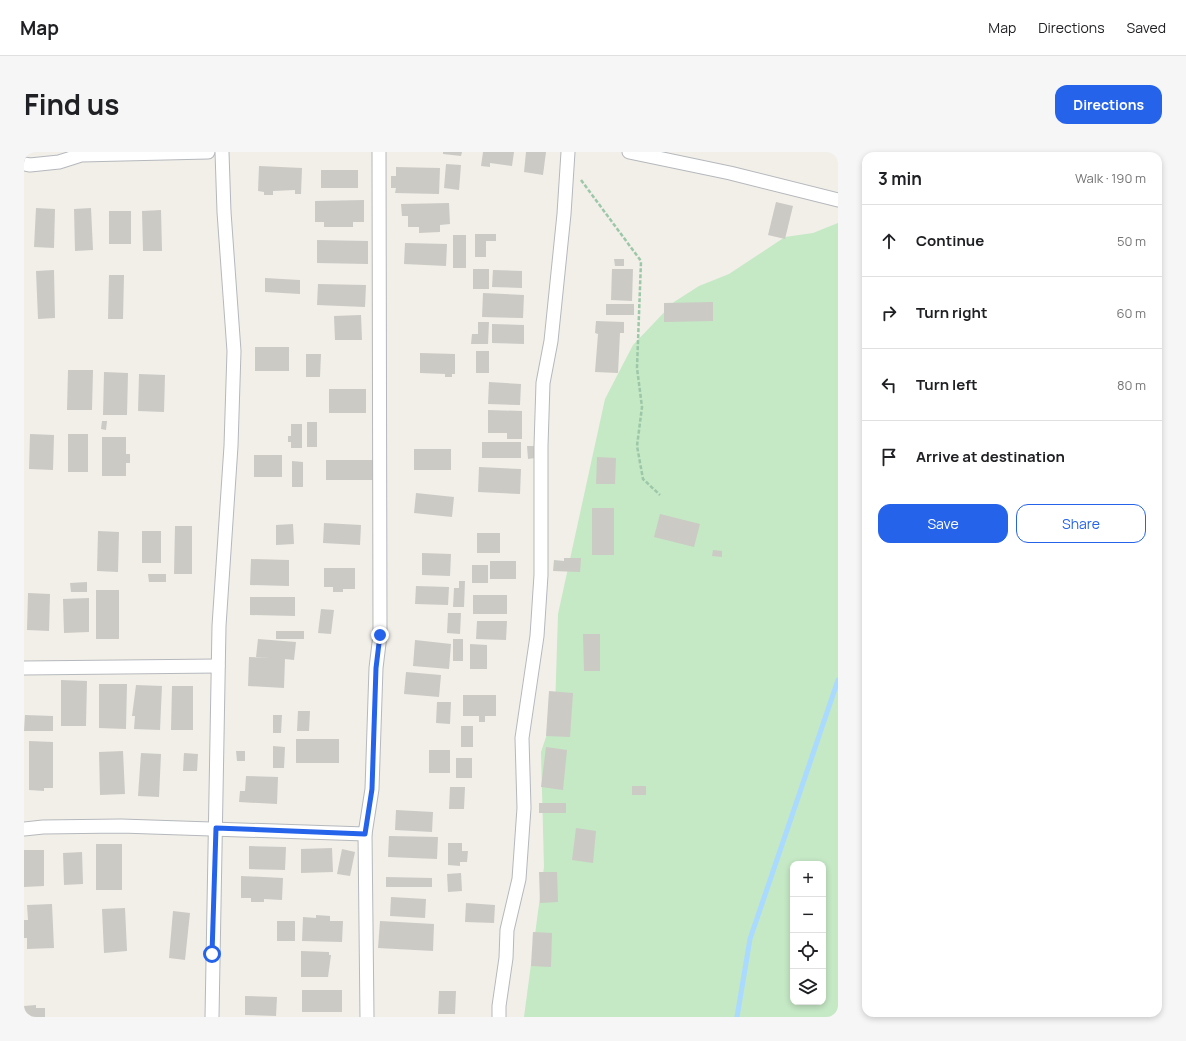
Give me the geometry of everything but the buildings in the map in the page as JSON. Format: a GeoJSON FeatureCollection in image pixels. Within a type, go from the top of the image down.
{"type":"FeatureCollection","features":[{"type":"Feature","properties":{"kind":"street"},"geometry":{"type":"LineString","coordinates":[[24,164],[30,165],[60,157],[81,154],[208,152]]}},
{"type":"Feature","properties":{"kind":"street"},"geometry":{"type":"LineString","coordinates":[[212,1017],[219,626],[231,446],[234,351],[224,212],[222,152]]}},
{"type":"Feature","properties":{"kind":"street"},"geometry":{"type":"LineString","coordinates":[[367,1017],[365,834],[372,789],[376,668],[380,635],[379,152]]}},
{"type":"Feature","properties":{"kind":"street"},"geometry":{"type":"LineString","coordinates":[[630,152],[730,173],[838,200]]}},
{"type":"Feature","properties":{"kind":"street"},"geometry":{"type":"LineString","coordinates":[[499,1017],[499,1006],[506,958],[507,930],[519,879],[524,808],[522,738],[537,636],[541,575],[541,446],[543,383],[551,341],[564,214],[568,157]]}},
{"type":"Feature","properties":{"kind":"street"},"geometry":{"type":"LineString","coordinates":[[24,668],[218,666]]}},
{"type":"Feature","properties":{"kind":"street"},"geometry":{"type":"LineString","coordinates":[[24,829],[121,826],[365,834]]}},
{"type":"Feature","properties":{"kind":"path"},"geometry":{"type":"LineString","coordinates":[[568,157],[641,261],[637,368],[642,407],[637,446],[643,479],[660,495]]}},
{"type":"Feature","properties":{"kind":"green space"},"geometry":{"type":"Polygon","coordinates":[[[838,223],[838,1017],[524,1017],[544,867],[541,752],[555,710],[558,614],[605,399],[633,345],[674,302],[699,286],[729,274],[785,237],[813,233],[838,223]]]}},
{"type":"Feature","properties":{"kind":"waterway"},"geometry":{"type":"LineString","coordinates":[[737,1017],[750,939],[838,680]]}},
{"type":"Feature","properties":{"kind":"route"},"geometry":{"type":"LineString","coordinates":[[212,954],[216,828],[365,834],[372,789],[376,668],[380,635]]}}]}
